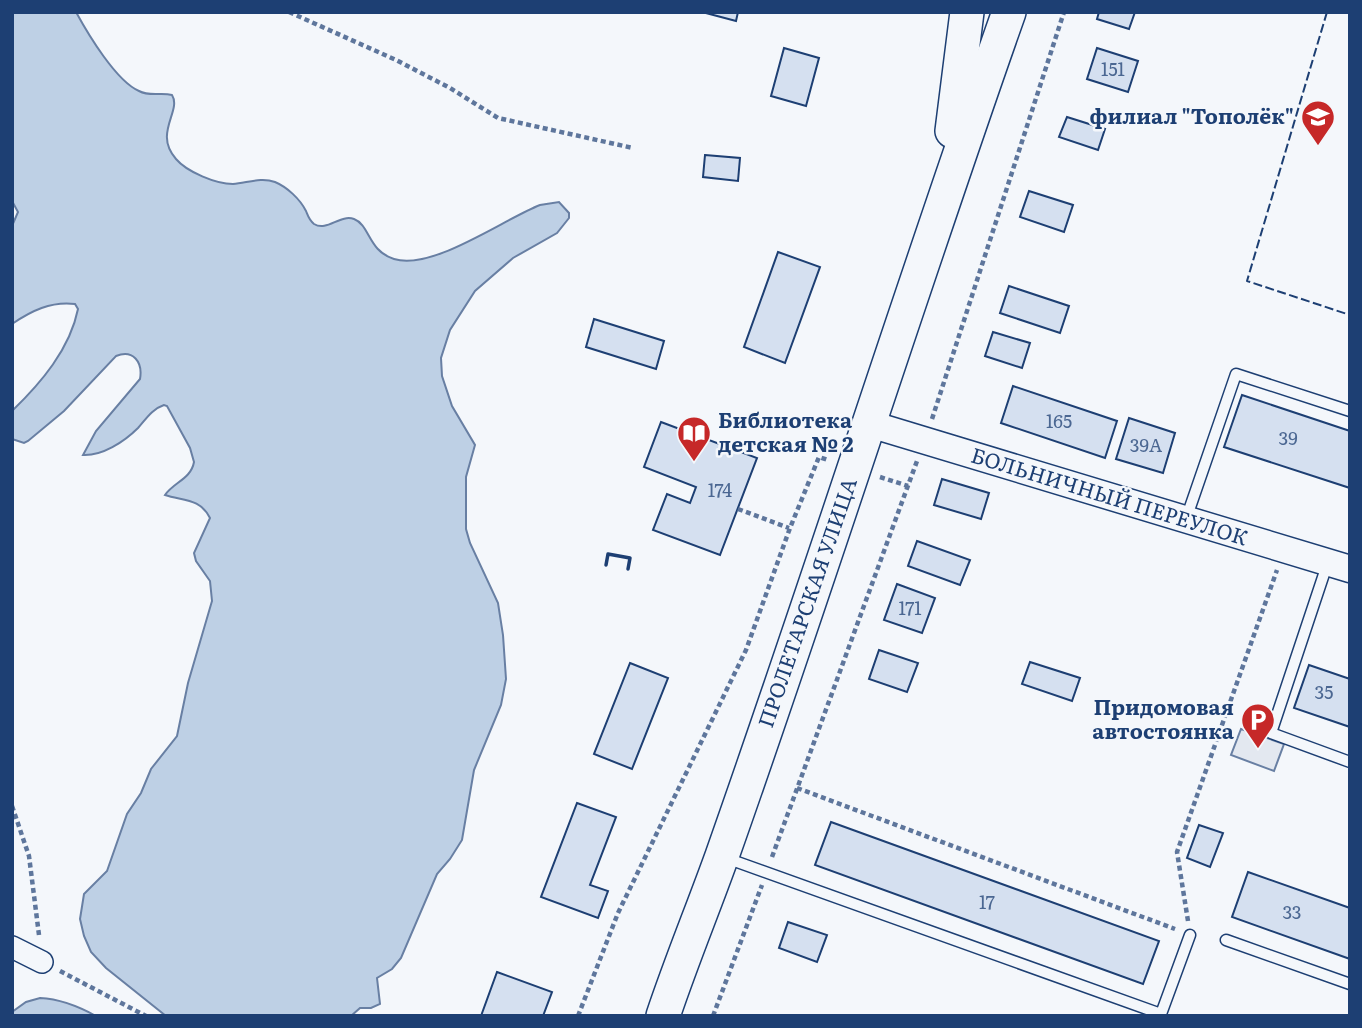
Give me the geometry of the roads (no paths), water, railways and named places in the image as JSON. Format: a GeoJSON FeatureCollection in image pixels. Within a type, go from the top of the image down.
{"type":"FeatureCollection","features":[{"type":"Feature","properties":{"kind":"main road","name":"ПРОЛЕТАРСКАЯ УЛИЦА"},"geometry":{"type":"LineString","coordinates":[[943,198],[967,12]]}},
{"type":"Feature","properties":{"kind":"main road","name":"ПРОЛЕТАРСКАЯ УЛИЦА"},"geometry":{"type":"LineString","coordinates":[[663,1013],[721,857],[870,424],[943,198],[1009,12]]}},
{"type":"Feature","properties":{"kind":"street","name":"БОЛЬНИЧНЫЙ ПЕРЕУЛОК"},"geometry":{"type":"LineString","coordinates":[[870,424],[927,432],[1186,520],[1339,566]]}},
{"type":"Feature","properties":{"kind":"street"},"geometry":{"type":"LineString","coordinates":[[12,947],[42,962]]}},
{"type":"Feature","properties":{"kind":"lane"},"geometry":{"type":"LineString","coordinates":[[1186,520],[1236,373],[1350,411]]}},
{"type":"Feature","properties":{"kind":"lane"},"geometry":{"type":"LineString","coordinates":[[1339,566],[1271,733],[1350,762]]}},
{"type":"Feature","properties":{"kind":"lane"},"geometry":{"type":"LineString","coordinates":[[721,857],[1161,1014],[1190,935]]}},
{"type":"Feature","properties":{"kind":"lane"},"geometry":{"type":"LineString","coordinates":[[1227,940],[1350,984]]}},
{"type":"Feature","properties":{"kind":"water"},"geometry":{"type":"Polygon","coordinates":[[[12,12],[76,12],[103,56],[130,86],[147,94],[172,95],[174,108],[167,140],[176,159],[187,168],[218,182],[275,182],[297,198],[314,224],[324,226],[344,219],[354,219],[379,250],[394,259],[410,261],[447,251],[540,205],[559,202],[569,213],[569,218],[557,233],[513,258],[475,291],[450,330],[441,358],[442,376],[452,406],[475,445],[466,477],[466,529],[498,603],[506,679],[501,705],[474,770],[462,840],[437,874],[401,958],[392,969],[377,978],[380,1004],[371,1008],[360,1008],[351,1016],[166,1016],[106,968],[91,952],[84,936],[80,919],[84,894],[107,871],[127,814],[141,793],[151,769],[177,736],[188,683],[212,601],[210,581],[196,561],[194,553],[210,518],[201,507],[191,501],[165,495],[186,476],[194,462],[190,448],[167,406],[156,409],[119,443],[98,453],[83,455],[96,431],[140,379],[140,367],[136,358],[127,354],[116,356],[64,411],[28,441],[24,443],[12,439],[12,411],[53,365],[68,338],[78,309],[75,304],[66,303],[50,306],[34,311],[12,324],[12,226],[18,212],[12,201],[12,12]]]}},
{"type":"Feature","properties":{"kind":"water"},"geometry":{"type":"Polygon","coordinates":[[[40,998],[69,1004],[96,1016],[12,1016],[12,1012],[26,1002],[40,998]]]}},
{"type":"Feature","properties":{"kind":"place","name":"филиал \"Тополёк\""},"geometry":{"type":"Point","coordinates":[1318,147]}},
{"type":"Feature","properties":{"kind":"place","name":"Библиотека детская № 2"},"geometry":{"type":"Point","coordinates":[694,463]}},
{"type":"Feature","properties":{"kind":"place","name":"Придомовая автостоянка"},"geometry":{"type":"Point","coordinates":[1258,750]}}]}
